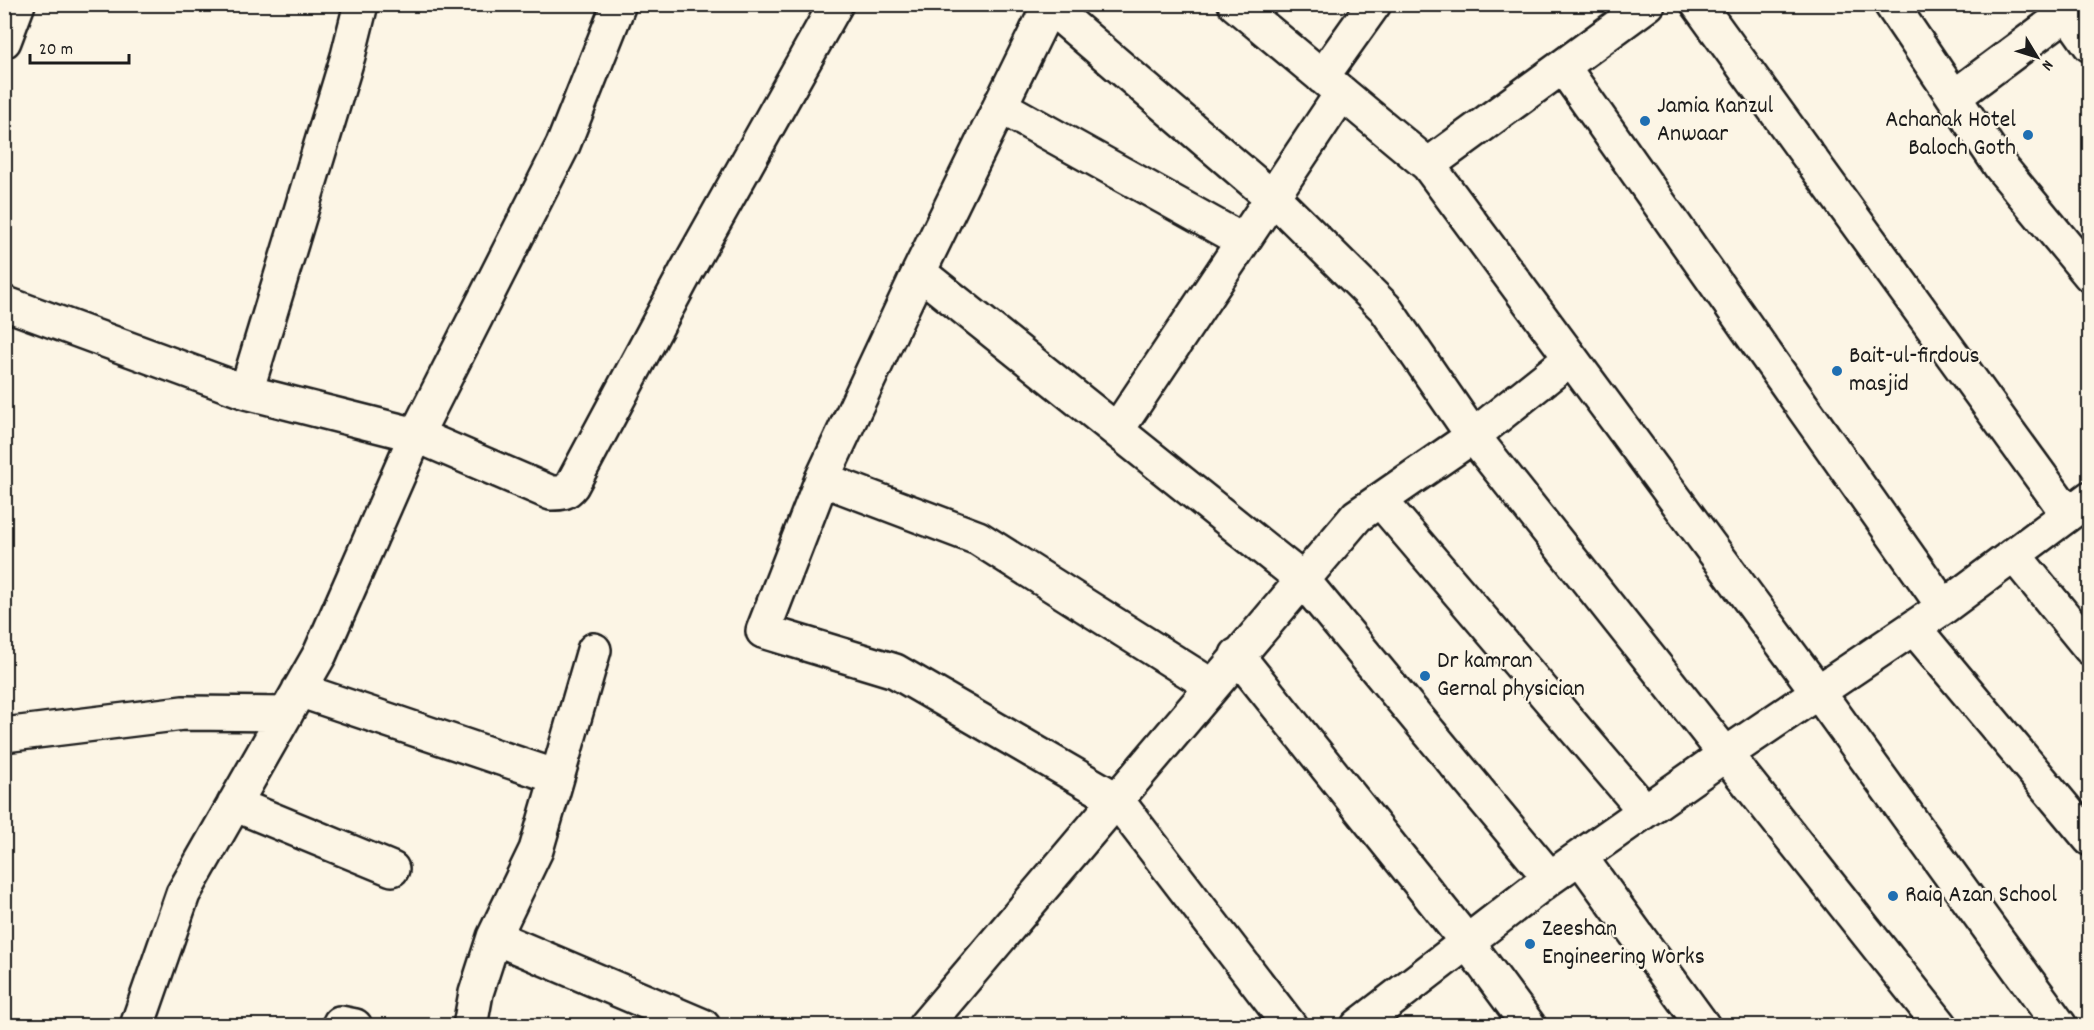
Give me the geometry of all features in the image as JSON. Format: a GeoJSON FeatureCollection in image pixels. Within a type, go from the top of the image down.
{"type":"FeatureCollection","features":[{"type":"Feature","properties":{"kind":"street"},"geometry":{"type":"LineString","coordinates":[[4,42],[18,4]]}},
{"type":"Feature","properties":{"kind":"street"},"geometry":{"type":"LineString","coordinates":[[246,392],[344,68],[361,4]]}},
{"type":"Feature","properties":{"kind":"street"},"geometry":{"type":"LineString","coordinates":[[137,1026],[183,894],[320,654],[416,435],[563,146],[619,4]]}},
{"type":"Feature","properties":{"kind":"street"},"geometry":{"type":"LineString","coordinates":[[4,303],[246,392],[416,435],[551,493],[561,493],[568,490],[687,270],[836,4]]}},
{"type":"Feature","properties":{"kind":"street"},"geometry":{"type":"LineString","coordinates":[[1235,4],[1428,165],[1818,692],[2060,1026]]}},
{"type":"Feature","properties":{"kind":"street"},"geometry":{"type":"LineString","coordinates":[[1117,430],[1272,198],[1374,4]]}},
{"type":"Feature","properties":{"kind":"street"},"geometry":{"type":"LineString","coordinates":[[1428,165],[1648,4]]}},
{"type":"Feature","properties":{"kind":"street"},"geometry":{"type":"LineString","coordinates":[[1358,1026],[1550,878],[1726,754],[1944,607],[2079,506],[1698,4]]}},
{"type":"Feature","properties":{"kind":"street"},"geometry":{"type":"LineString","coordinates":[[1891,4],[2001,167],[2090,275]]}},
{"type":"Feature","properties":{"kind":"street"},"geometry":{"type":"LineString","coordinates":[[1290,1026],[1116,799],[894,671],[763,631],[822,479],[919,272],[1050,5],[1272,198],[1385,308],[1473,436],[1941,1026]]}},
{"type":"Feature","properties":{"kind":"street"},"geometry":{"type":"LineString","coordinates":[[1954,97],[2069,8],[2090,45]]}},
{"type":"Feature","properties":{"kind":"street"},"geometry":{"type":"LineString","coordinates":[[1563,67],[1944,607]]}},
{"type":"Feature","properties":{"kind":"street"},"geometry":{"type":"LineString","coordinates":[[1001,103],[1009,111],[1244,241]]}},
{"type":"Feature","properties":{"kind":"street"},"geometry":{"type":"LineString","coordinates":[[919,272],[1302,579],[1550,878]]}},
{"type":"Feature","properties":{"kind":"street"},"geometry":{"type":"LineString","coordinates":[[925,1026],[1357,516],[1473,436],[1571,358]]}},
{"type":"Feature","properties":{"kind":"street"},"geometry":{"type":"LineString","coordinates":[[822,479],[978,538],[1212,686]]}},
{"type":"Feature","properties":{"kind":"street"},"geometry":{"type":"LineString","coordinates":[[1380,500],[1645,811]]}},
{"type":"Feature","properties":{"kind":"street"},"geometry":{"type":"LineString","coordinates":[[2014,555],[2090,648]]}},
{"type":"Feature","properties":{"kind":"street"},"geometry":{"type":"LineString","coordinates":[[1914,628],[2090,839]]}},
{"type":"Feature","properties":{"kind":"street"},"geometry":{"type":"LineString","coordinates":[[470,1026],[476,993],[494,937],[536,850],[594,650]]}},
{"type":"Feature","properties":{"kind":"street"},"geometry":{"type":"LineString","coordinates":[[1237,655],[1467,942],[1529,1026]]}},
{"type":"Feature","properties":{"kind":"street"},"geometry":{"type":"LineString","coordinates":[[4,735],[292,702],[557,777]]}},
{"type":"Feature","properties":{"kind":"street"},"geometry":{"type":"LineString","coordinates":[[234,804],[392,869]]}},
{"type":"Feature","properties":{"kind":"street"},"geometry":{"type":"LineString","coordinates":[[1580,857],[1703,1026]]}},
{"type":"Feature","properties":{"kind":"street"},"geometry":{"type":"LineString","coordinates":[[494,937],[703,1026]]}},
{"type":"Feature","properties":{"kind":"place","name":"Jamia Kanzul Anwaar"},"geometry":{"type":"Point","coordinates":[1645,121]}},
{"type":"Feature","properties":{"kind":"place","name":"Achanak Hotel Baloch Goth"},"geometry":{"type":"Point","coordinates":[2028,135]}},
{"type":"Feature","properties":{"kind":"place","name":"Bait-ul-firdous masjid"},"geometry":{"type":"Point","coordinates":[1837,371]}},
{"type":"Feature","properties":{"kind":"place","name":"Dr kamran Gernal physician"},"geometry":{"type":"Point","coordinates":[1425,676]}},
{"type":"Feature","properties":{"kind":"place","name":"Raiq Azan School"},"geometry":{"type":"Point","coordinates":[1893,896]}},
{"type":"Feature","properties":{"kind":"place","name":"Zeeshan Engineering Works"},"geometry":{"type":"Point","coordinates":[1530,944]}}]}
